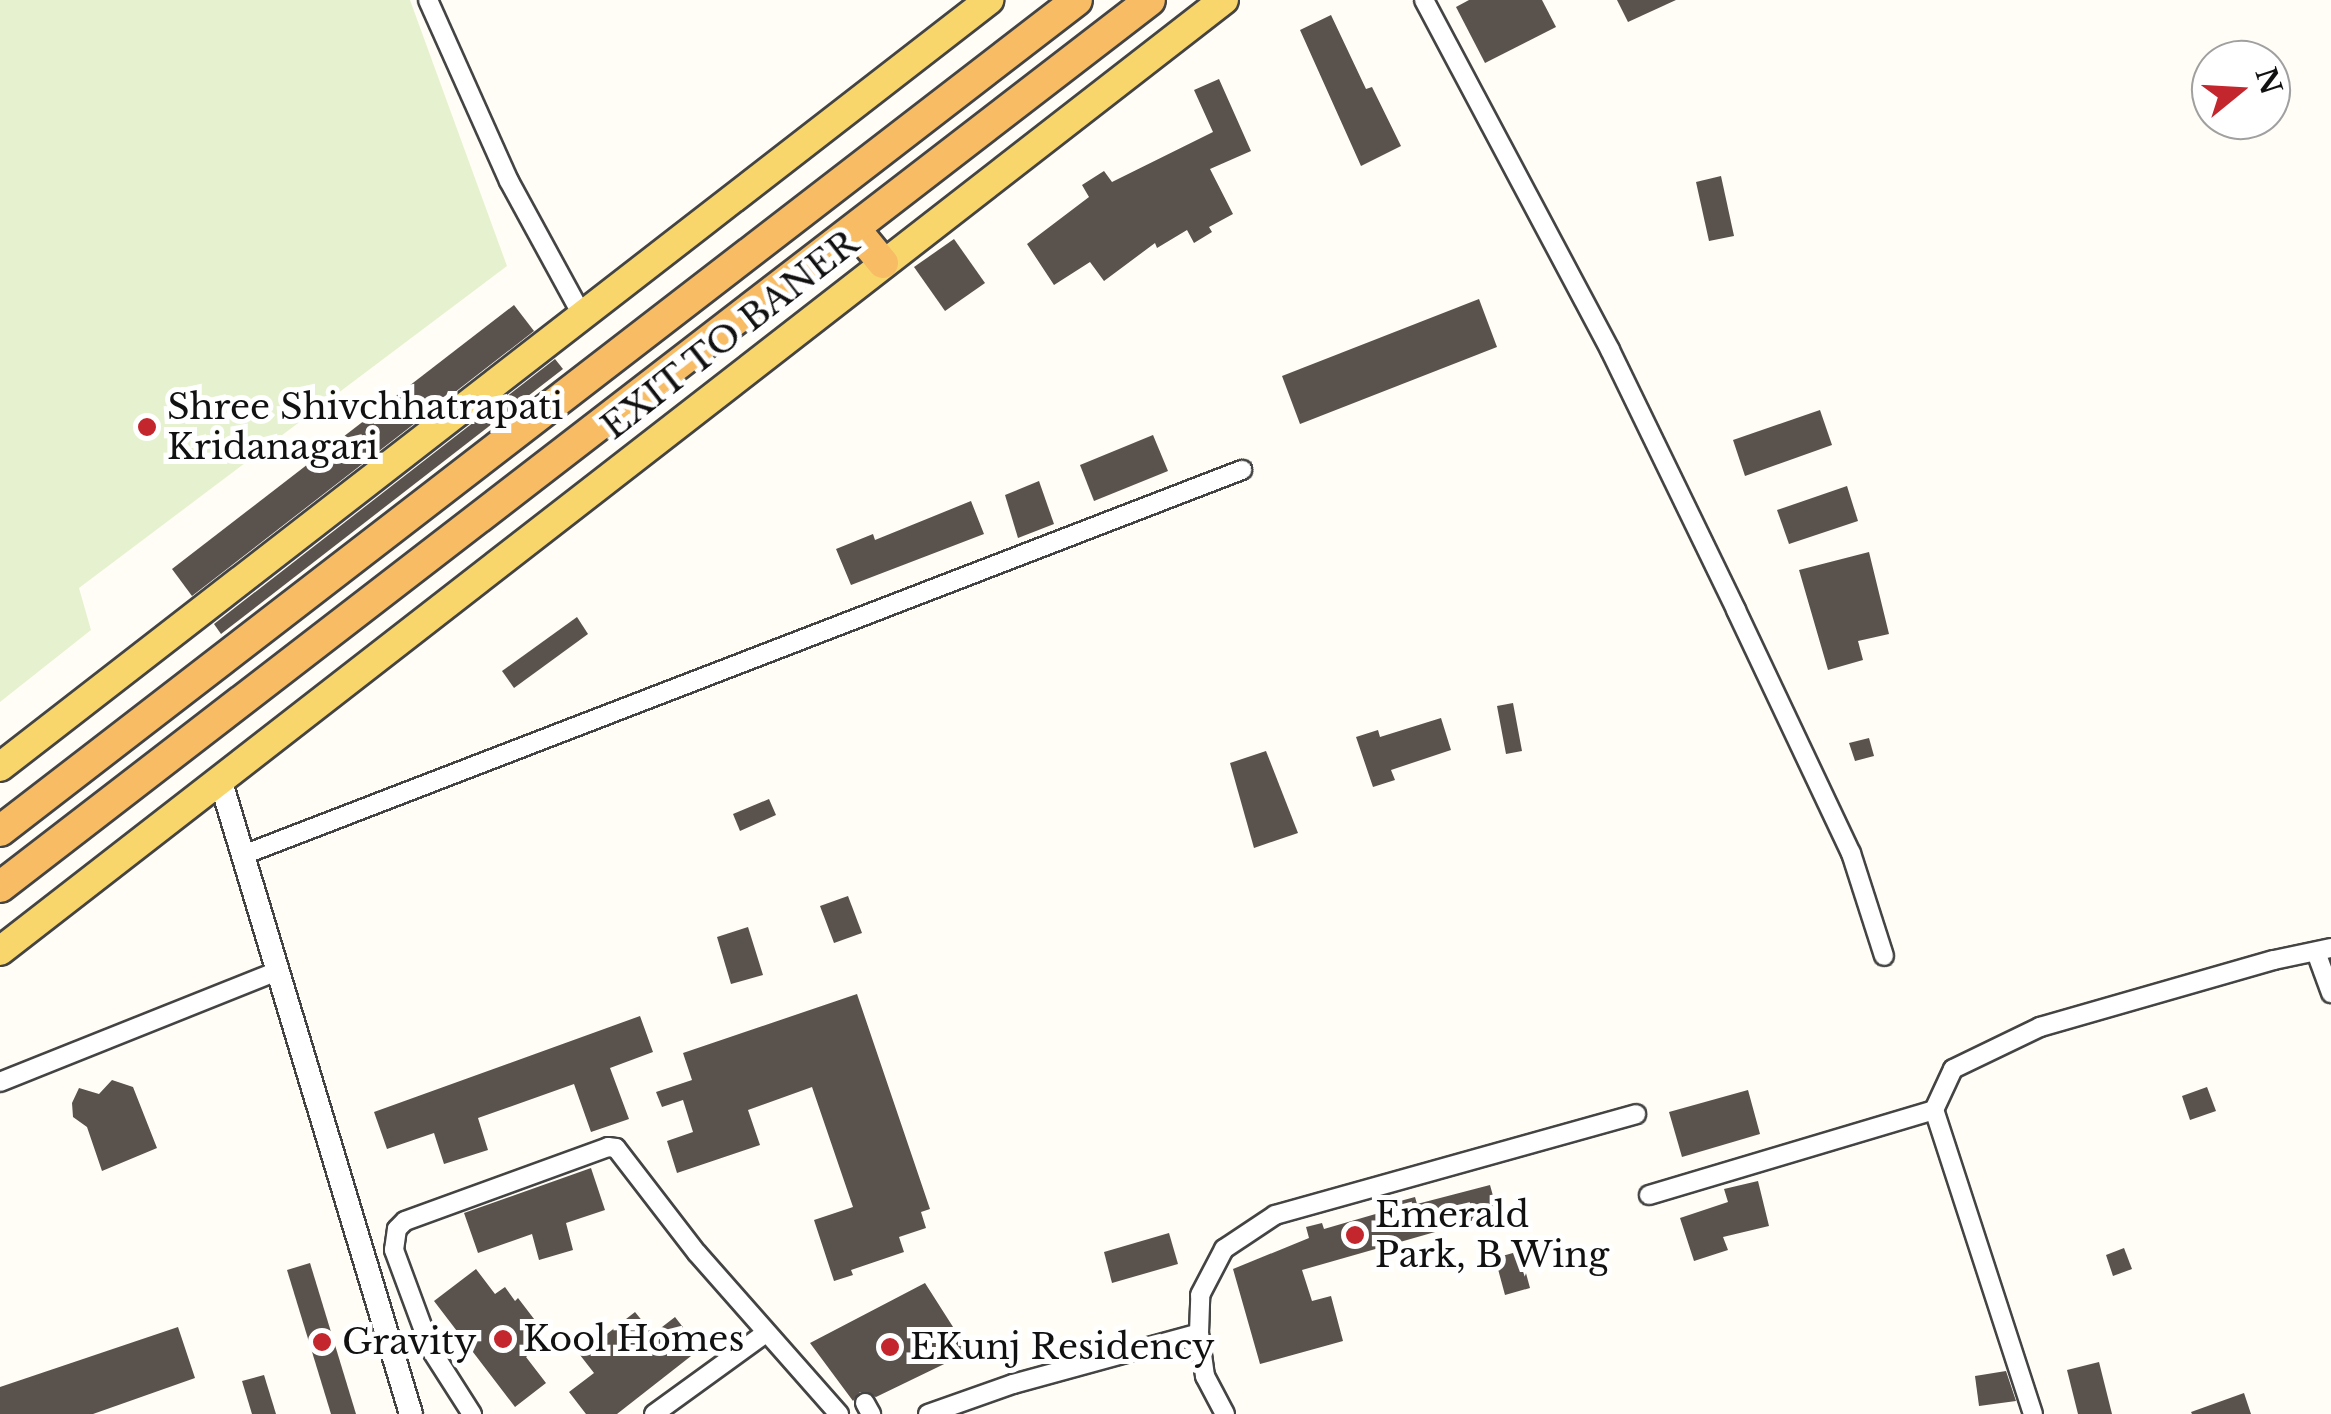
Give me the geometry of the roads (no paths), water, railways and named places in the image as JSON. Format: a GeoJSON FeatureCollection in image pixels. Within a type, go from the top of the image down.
{"type":"FeatureCollection","features":[{"type":"Feature","properties":{"kind":"highway"},"geometry":{"type":"LineString","coordinates":[[0,831],[1077,0]]}},
{"type":"Feature","properties":{"kind":"highway"},"geometry":{"type":"LineString","coordinates":[[0,887],[1150,0]]}},
{"type":"Feature","properties":{"kind":"highway"},"geometry":{"type":"LineString","coordinates":[[855,229],[883,263]]}},
{"type":"Feature","properties":{"kind":"main road"},"geometry":{"type":"LineString","coordinates":[[0,767],[989,0]]}},
{"type":"Feature","properties":{"kind":"main road","name":"EXIT TO BANER"},"geometry":{"type":"LineString","coordinates":[[0,952],[1224,0]]}},
{"type":"Feature","properties":{"kind":"street"},"geometry":{"type":"LineString","coordinates":[[428,0],[509,180],[582,315]]}},
{"type":"Feature","properties":{"kind":"street"},"geometry":{"type":"LineString","coordinates":[[1424,0],[1610,350],[1736,610],[1851,853],[1884,956]]}},
{"type":"Feature","properties":{"kind":"street"},"geometry":{"type":"LineString","coordinates":[[243,855],[1242,470]]}},
{"type":"Feature","properties":{"kind":"street"},"geometry":{"type":"LineString","coordinates":[[220,779],[411,1414]]}},
{"type":"Feature","properties":{"kind":"street"},"geometry":{"type":"LineString","coordinates":[[2033,1414],[1934,1110],[1953,1069],[2040,1026],[2274,960],[2324,950],[2331,993]]}},
{"type":"Feature","properties":{"kind":"street"},"geometry":{"type":"LineString","coordinates":[[0,1082],[278,971]]}},
{"type":"Feature","properties":{"kind":"street"},"geometry":{"type":"LineString","coordinates":[[1649,1195],[1934,1110]]}},
{"type":"Feature","properties":{"kind":"street"},"geometry":{"type":"LineString","coordinates":[[1225,1414],[1205,1376],[1198,1333],[1200,1295],[1224,1248],[1275,1215],[1636,1114]]}},
{"type":"Feature","properties":{"kind":"street"},"geometry":{"type":"LineString","coordinates":[[472,1414],[432,1350],[394,1250],[397,1230],[405,1221],[598,1148],[616,1148],[697,1253],[839,1414]]}},
{"type":"Feature","properties":{"kind":"street"},"geometry":{"type":"LineString","coordinates":[[654,1414],[766,1333]]}},
{"type":"Feature","properties":{"kind":"street"},"geometry":{"type":"LineString","coordinates":[[928,1414],[1013,1384],[1198,1333]]}},
{"type":"Feature","properties":{"kind":"place","name":"Shree Shivchhatrapati Kridanagari"},"geometry":{"type":"Point","coordinates":[147,427]}},
{"type":"Feature","properties":{"kind":"place","name":"Emerald Park, B Wing"},"geometry":{"type":"Point","coordinates":[1355,1235]}},
{"type":"Feature","properties":{"kind":"place","name":"Kool Homes"},"geometry":{"type":"Point","coordinates":[503,1339]}},
{"type":"Feature","properties":{"kind":"place","name":"Gravity"},"geometry":{"type":"Point","coordinates":[322,1342]}},
{"type":"Feature","properties":{"kind":"place","name":"EKunj Residency"},"geometry":{"type":"Point","coordinates":[890,1347]}}]}
